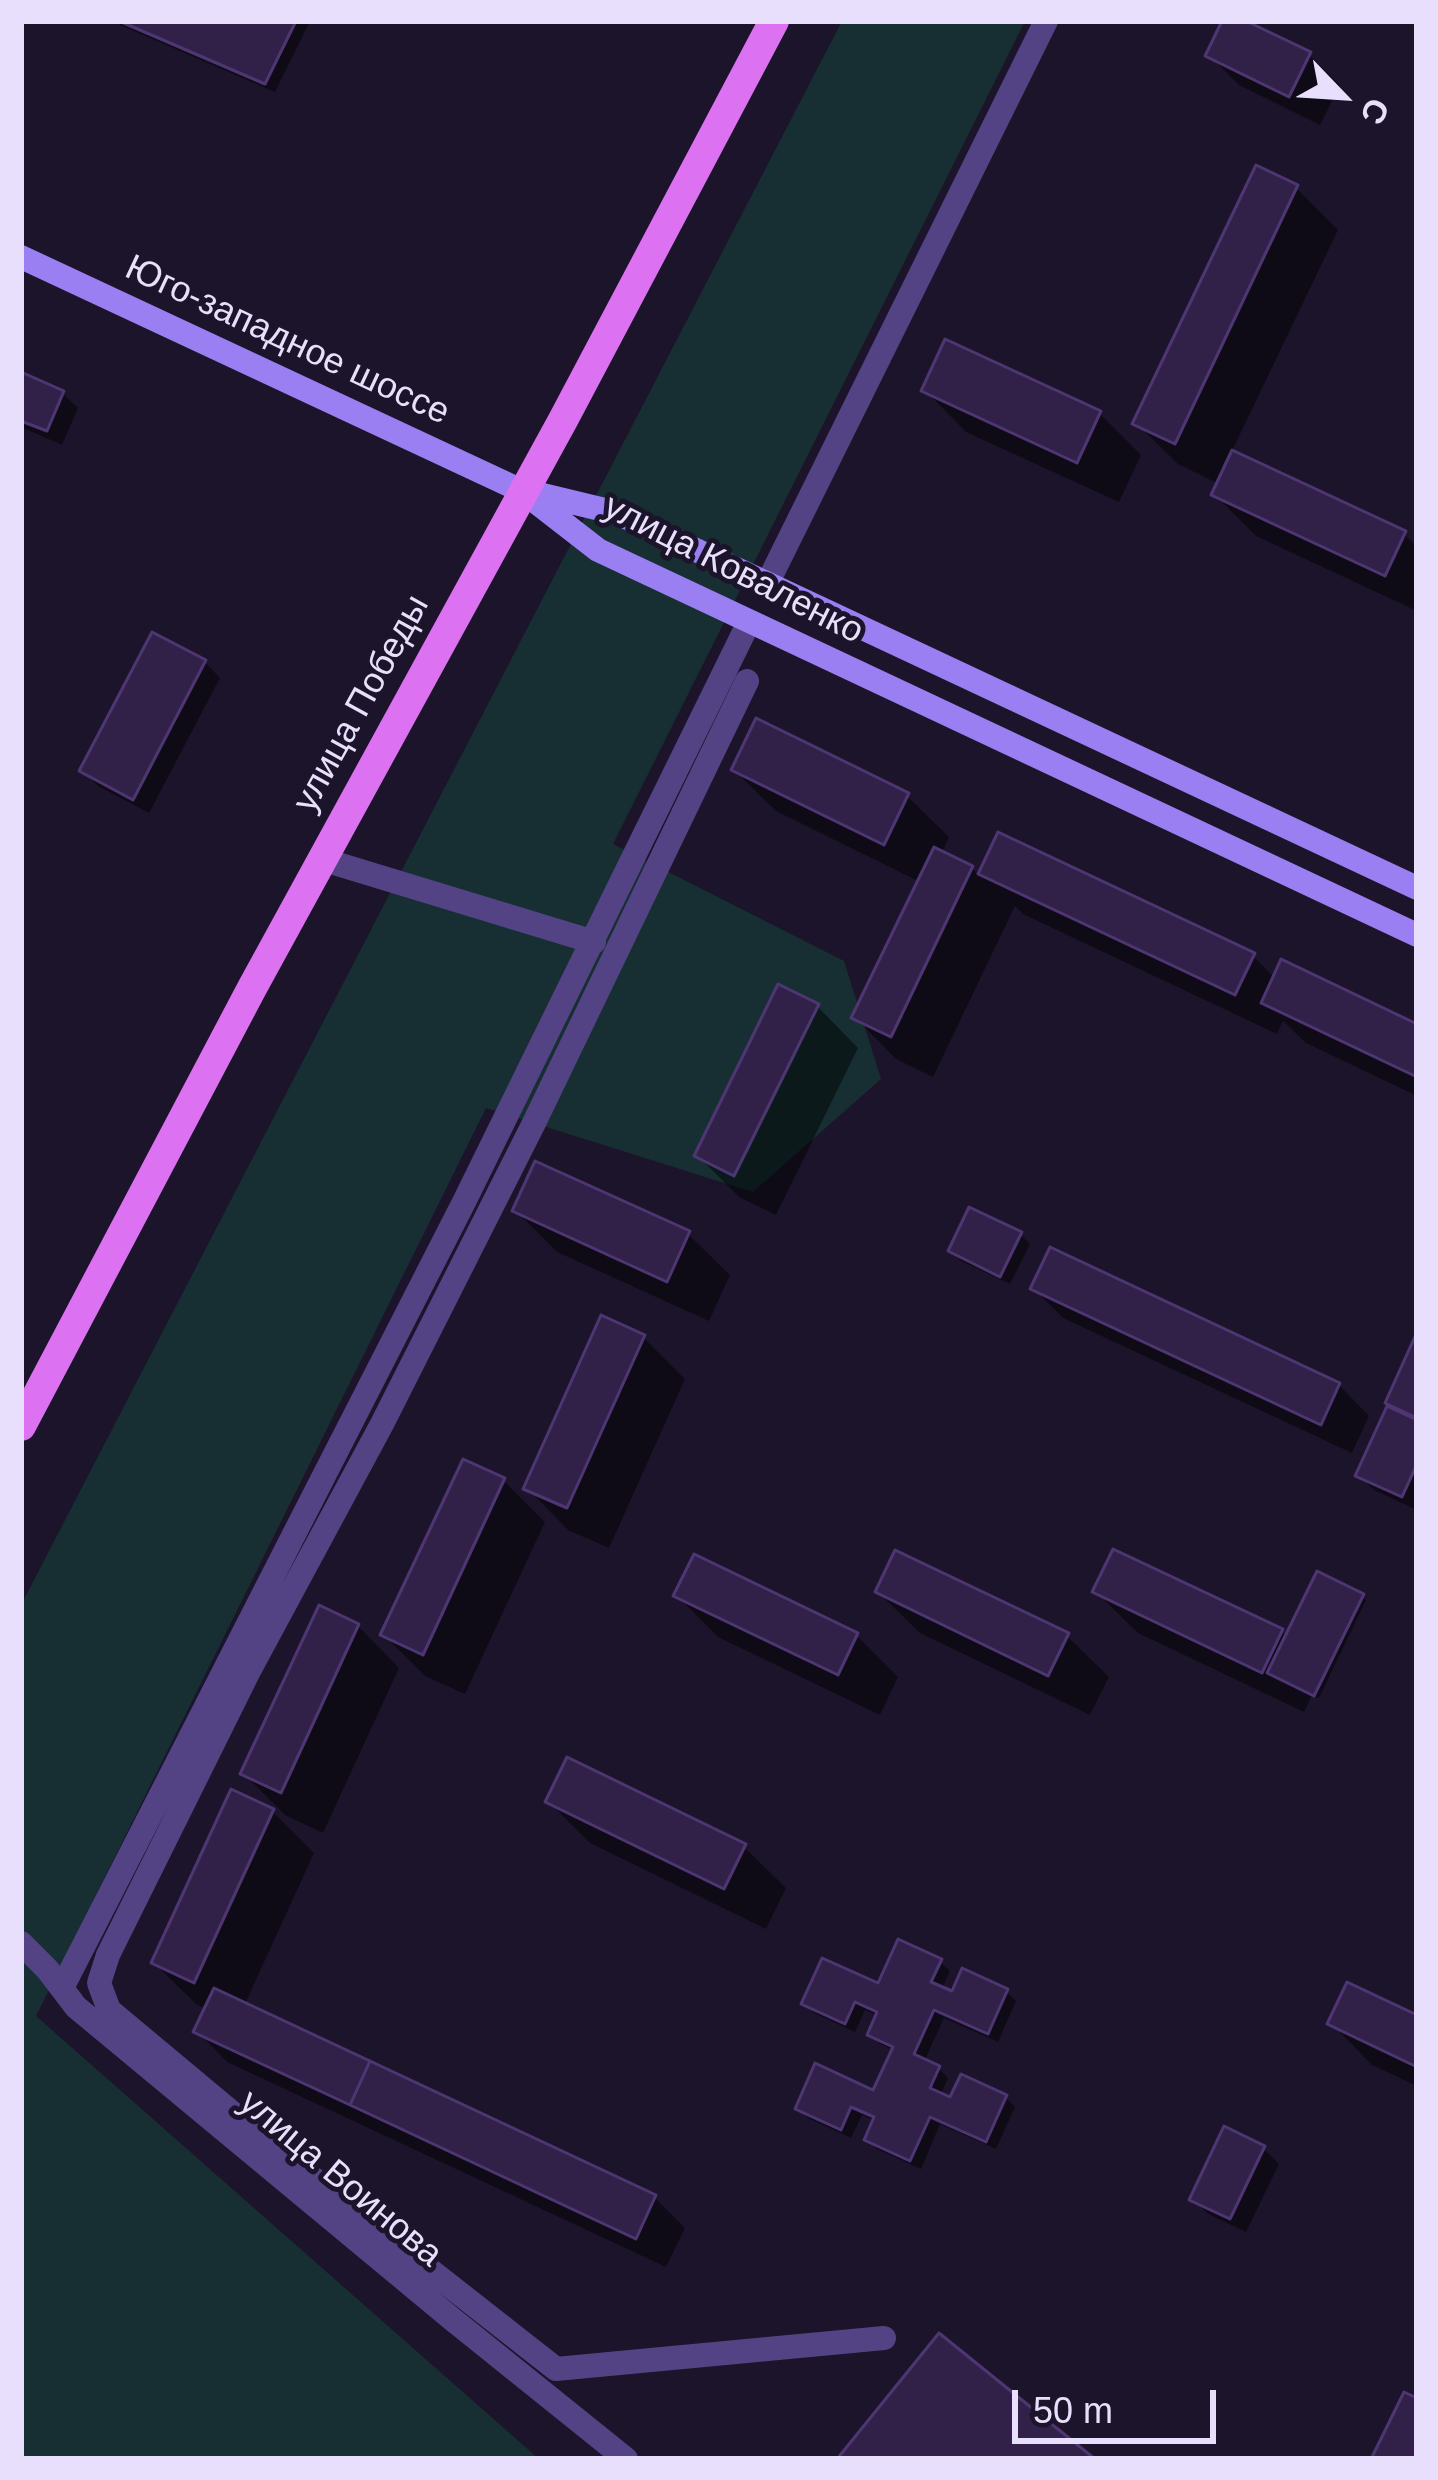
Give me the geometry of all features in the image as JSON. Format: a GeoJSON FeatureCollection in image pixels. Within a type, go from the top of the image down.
{"type":"FeatureCollection","features":[{"type":"Feature","properties":{"kind":"main road","name":"улица Победы"},"geometry":{"type":"LineString","coordinates":[[21,1426],[321,859],[775,21]]}},
{"type":"Feature","properties":{"kind":"main road","name":"Юго-западное шоссе"},"geometry":{"type":"LineString","coordinates":[[21,257],[522,490]]}},
{"type":"Feature","properties":{"kind":"main road","name":"улица Коваленко"},"geometry":{"type":"LineString","coordinates":[[522,490],[616,513],[1417,888]]}},
{"type":"Feature","properties":{"kind":"main road","name":"улица Коваленко"},"geometry":{"type":"LineString","coordinates":[[522,490],[598,550],[1417,934]]}},
{"type":"Feature","properties":{"kind":"main road"},"geometry":{"type":"LineString","coordinates":[[749,622],[768,582]]}},
{"type":"Feature","properties":{"kind":"street"},"geometry":{"type":"LineString","coordinates":[[768,582],[1046,21]]}},
{"type":"Feature","properties":{"kind":"street"},"geometry":{"type":"LineString","coordinates":[[62,1988],[464,1202],[749,622]]}},
{"type":"Feature","properties":{"kind":"street"},"geometry":{"type":"LineString","coordinates":[[746,681],[542,1107],[382,1424],[250,1669],[108,1955],[99,1983],[109,2010],[273,2147],[556,2369],[884,2338]]}},
{"type":"Feature","properties":{"kind":"street"},"geometry":{"type":"LineString","coordinates":[[321,859],[594,942]]}},
{"type":"Feature","properties":{"kind":"street","name":"улица Воинова"},"geometry":{"type":"LineString","coordinates":[[21,1943],[76,2007],[626,2459]]}},
{"type":"Feature","properties":{"kind":"green space"},"geometry":{"type":"Polygon","coordinates":[[[842,21],[1025,21],[613,844],[844,961],[881,1079],[753,1192],[486,1108],[36,2016],[539,2459],[21,2459],[21,1605],[842,21]]]}},
{"type":"Feature","properties":{"kind":"building"},"geometry":{"type":"Polygon","coordinates":[[[119,21],[296,21],[265,84],[119,21]]]}},
{"type":"Feature","properties":{"kind":"building"},"geometry":{"type":"Polygon","coordinates":[[[1222,21],[1246,21],[1311,52],[1289,97],[1205,56],[1222,21]]]}},
{"type":"Feature","properties":{"kind":"building"},"geometry":{"type":"Polygon","coordinates":[[[1256,165],[1298,185],[1175,444],[1132,424],[1256,165]]]}},
{"type":"Feature","properties":{"kind":"building"},"geometry":{"type":"Polygon","coordinates":[[[945,339],[1101,411],[1077,463],[921,391],[945,339]]]}},
{"type":"Feature","properties":{"kind":"building"},"geometry":{"type":"Polygon","coordinates":[[[21,372],[64,391],[47,431],[21,421],[21,372]]]}},
{"type":"Feature","properties":{"kind":"building"},"geometry":{"type":"Polygon","coordinates":[[[1232,450],[1406,531],[1385,576],[1211,495],[1232,450]]]}},
{"type":"Feature","properties":{"kind":"building"},"geometry":{"type":"Polygon","coordinates":[[[152,632],[206,660],[133,800],[79,771],[152,632]]]}},
{"type":"Feature","properties":{"kind":"building"},"geometry":{"type":"Polygon","coordinates":[[[756,718],[909,793],[884,845],[731,770],[756,718]]]}},
{"type":"Feature","properties":{"kind":"building"},"geometry":{"type":"Polygon","coordinates":[[[998,832],[1255,953],[1235,995],[978,874],[998,832]]]}},
{"type":"Feature","properties":{"kind":"building"},"geometry":{"type":"Polygon","coordinates":[[[934,847],[973,866],[891,1037],[851,1018],[934,847]]]}},
{"type":"Feature","properties":{"kind":"building"},"geometry":{"type":"Polygon","coordinates":[[[1281,959],[1417,1024],[1417,1077],[1261,1003],[1281,959]]]}},
{"type":"Feature","properties":{"kind":"building"},"geometry":{"type":"Polygon","coordinates":[[[778,984],[819,1004],[734,1176],[694,1156],[778,984]]]}},
{"type":"Feature","properties":{"kind":"building"},"geometry":{"type":"Polygon","coordinates":[[[535,1161],[690,1231],[667,1282],[512,1211],[535,1161]]]}},
{"type":"Feature","properties":{"kind":"building"},"geometry":{"type":"Polygon","coordinates":[[[969,1207],[1022,1232],[1000,1277],[948,1251],[969,1207]]]}},
{"type":"Feature","properties":{"kind":"building"},"geometry":{"type":"Polygon","coordinates":[[[1050,1247],[1340,1383],[1321,1425],[1030,1289],[1050,1247]]]}},
{"type":"Feature","properties":{"kind":"building"},"geometry":{"type":"Polygon","coordinates":[[[601,1315],[645,1335],[567,1508],[523,1489],[601,1315]]]}},
{"type":"Feature","properties":{"kind":"building"},"geometry":{"type":"Polygon","coordinates":[[[1417,1332],[1417,1418],[1385,1403],[1417,1332]]]}},
{"type":"Feature","properties":{"kind":"building"},"geometry":{"type":"Polygon","coordinates":[[[1387,1406],[1417,1420],[1417,1464],[1402,1497],[1355,1476],[1387,1406]]]}},
{"type":"Feature","properties":{"kind":"building"},"geometry":{"type":"Polygon","coordinates":[[[463,1459],[505,1478],[423,1655],[380,1635],[463,1459]]]}},
{"type":"Feature","properties":{"kind":"building"},"geometry":{"type":"Polygon","coordinates":[[[1113,1549],[1283,1629],[1262,1673],[1092,1592],[1113,1549]]]}},
{"type":"Feature","properties":{"kind":"building"},"geometry":{"type":"Polygon","coordinates":[[[895,1550],[1069,1633],[1048,1676],[875,1592],[895,1550]]]}},
{"type":"Feature","properties":{"kind":"building"},"geometry":{"type":"Polygon","coordinates":[[[694,1554],[858,1633],[838,1675],[673,1596],[694,1554]]]}},
{"type":"Feature","properties":{"kind":"building"},"geometry":{"type":"Polygon","coordinates":[[[1317,1571],[1364,1594],[1314,1696],[1267,1673],[1317,1571]]]}},
{"type":"Feature","properties":{"kind":"building"},"geometry":{"type":"Polygon","coordinates":[[[319,1605],[359,1624],[281,1793],[240,1774],[319,1605]]]}},
{"type":"Feature","properties":{"kind":"building"},"geometry":{"type":"Polygon","coordinates":[[[567,1757],[746,1844],[724,1889],[545,1802],[567,1757]]]}},
{"type":"Feature","properties":{"kind":"building"},"geometry":{"type":"Polygon","coordinates":[[[231,1789],[274,1809],[194,1983],[151,1963],[231,1789]]]}},
{"type":"Feature","properties":{"kind":"building"},"geometry":{"type":"Polygon","coordinates":[[[898,1939],[942,1959],[931,1982],[952,1991],[962,1968],[1008,1989],[988,2034],[934,2010],[914,2054],[940,2066],[930,2088],[950,2097],[961,2074],[1007,2095],[986,2142],[930,2117],[910,2161],[864,2140],[874,2117],[851,2107],[841,2130],[795,2109],[815,2063],[873,2090],[893,2047],[867,2035],[877,2012],[855,2002],[845,2024],[801,2004],[822,1958],[878,1983],[898,1939]]]}},
{"type":"Feature","properties":{"kind":"building"},"geometry":{"type":"Polygon","coordinates":[[[1347,1982],[1417,2015],[1417,2067],[1327,2024],[1347,1982]]]}},
{"type":"Feature","properties":{"kind":"building"},"geometry":{"type":"Polygon","coordinates":[[[214,1988],[370,2061],[350,2105],[193,2032],[214,1988]]]}},
{"type":"Feature","properties":{"kind":"building"},"geometry":{"type":"Polygon","coordinates":[[[370,2061],[656,2195],[636,2239],[350,2105],[370,2061]]]}},
{"type":"Feature","properties":{"kind":"building"},"geometry":{"type":"Polygon","coordinates":[[[1224,2126],[1265,2146],[1230,2219],[1189,2200],[1224,2126]]]}},
{"type":"Feature","properties":{"kind":"building"},"geometry":{"type":"Polygon","coordinates":[[[939,2333],[1095,2459],[837,2459],[939,2333]]]}},
{"type":"Feature","properties":{"kind":"building"},"geometry":{"type":"Polygon","coordinates":[[[1404,2392],[1417,2398],[1417,2459],[1371,2459],[1404,2392]]]}}]}
